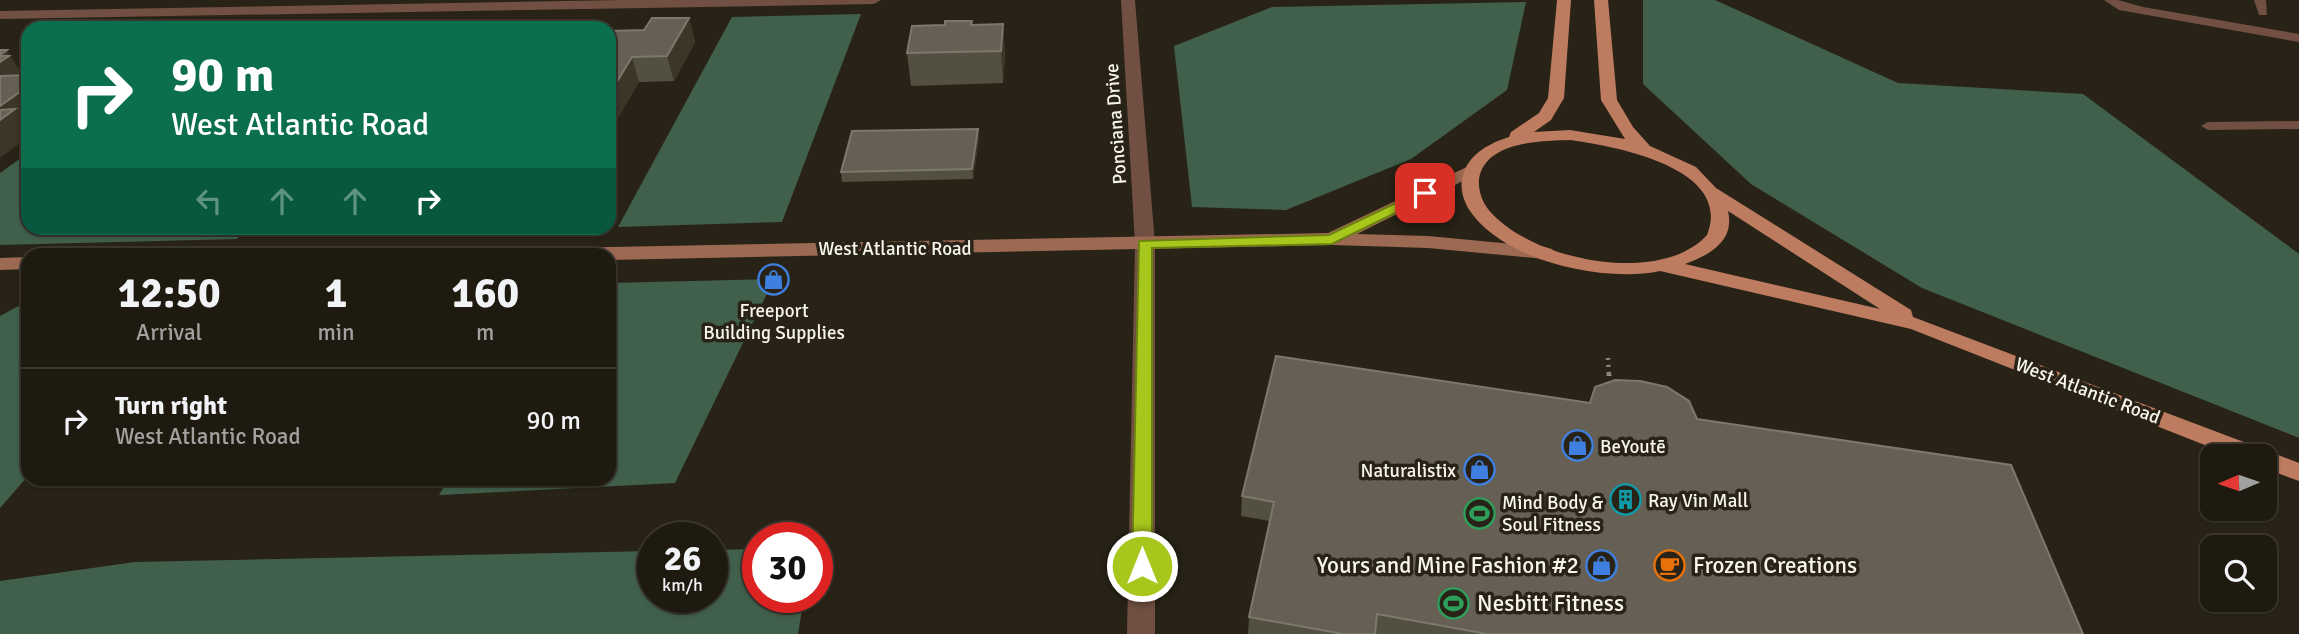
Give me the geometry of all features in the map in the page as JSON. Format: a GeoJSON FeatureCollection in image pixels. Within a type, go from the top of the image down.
{"type":"FeatureCollection","features":[{"type":"Feature","properties":{"kind":"main road"},"geometry":{"type":"LineString","coordinates":[[1564,0],[1556,98],[1536,124],[1484,155],[1471,170],[1469,187],[1475,204],[1490,222],[1514,239],[1545,253],[1604,266],[1661,265],[1695,254],[1716,237],[1722,215],[1712,192]]}},
{"type":"Feature","properties":{"kind":"main road"},"geometry":{"type":"LineString","coordinates":[[1601,0],[1609,100],[1626,130],[1643,148]]}},
{"type":"Feature","properties":{"kind":"main road","name":"West Atlantic Road"},"geometry":{"type":"LineString","coordinates":[[1506,143],[1536,136],[1570,135],[1607,139],[1643,148],[1671,160],[1695,175],[1712,192],[1917,324]]}},
{"type":"Feature","properties":{"kind":"main road","name":"West Atlantic Road"},"geometry":{"type":"LineString","coordinates":[[1332,239],[1471,170]]}},
{"type":"Feature","properties":{"kind":"main road","name":"West Atlantic Road"},"geometry":{"type":"LineString","coordinates":[[616,253],[1332,239],[1428,242],[1545,253]]}},
{"type":"Feature","properties":{"kind":"main road"},"geometry":{"type":"LineString","coordinates":[[0,264],[21,263]]}},
{"type":"Feature","properties":{"kind":"main road","name":"West Atlantic Road"},"geometry":{"type":"LineString","coordinates":[[1661,265],[1917,324],[2226,444]]}},
{"type":"Feature","properties":{"kind":"main road"},"geometry":{"type":"LineString","coordinates":[[2277,464],[2299,472]]}},
{"type":"Feature","properties":{"kind":"street"},"geometry":{"type":"LineString","coordinates":[[0,15],[874,0]]}},
{"type":"Feature","properties":{"kind":"street","name":"Ponciana Drive"},"geometry":{"type":"LineString","coordinates":[[1128,0],[1145,244],[1141,634]]}},
{"type":"Feature","properties":{"kind":"lane"},"geometry":{"type":"LineString","coordinates":[[2110,0],[2119,6],[2143,11],[2299,38]]}},
{"type":"Feature","properties":{"kind":"lane"},"geometry":{"type":"LineString","coordinates":[[2208,126],[2299,125]]}},
{"type":"Feature","properties":{"kind":"path"},"geometry":{"type":"LineString","coordinates":[[1608,358],[1609,399]]}},
{"type":"Feature","properties":{"kind":"green space"},"geometry":{"type":"Polygon","coordinates":[[[1643,0],[1715,0],[1898,83],[2083,94],[2299,254],[2299,438],[1922,288],[1751,184],[1643,84],[1643,0]]]}},
{"type":"Feature","properties":{"kind":"green space"},"geometry":{"type":"Polygon","coordinates":[[[1526,2],[1507,90],[1411,159],[1286,210],[1192,207],[1174,46],[1272,7],[1526,2]]]}},
{"type":"Feature","properties":{"kind":"green space"},"geometry":{"type":"Polygon","coordinates":[[[861,14],[782,222],[618,227],[732,17],[861,14]]]}},
{"type":"Feature","properties":{"kind":"green space"},"geometry":{"type":"Polygon","coordinates":[[[21,158],[21,235],[241,235],[237,239],[0,245],[0,173],[21,158]]]}},
{"type":"Feature","properties":{"kind":"green space"},"geometry":{"type":"Polygon","coordinates":[[[774,279],[675,483],[616,486],[616,283],[774,279]]]}},
{"type":"Feature","properties":{"kind":"green space"},"geometry":{"type":"Polygon","coordinates":[[[21,305],[21,484],[0,508],[0,316],[21,305]]]}},
{"type":"Feature","properties":{"kind":"green space"},"geometry":{"type":"Polygon","coordinates":[[[444,486],[616,486],[439,495],[444,486]]]}},
{"type":"Feature","properties":{"kind":"green space"},"geometry":{"type":"Polygon","coordinates":[[[742,549],[742,613],[801,613],[798,634],[0,634],[0,581],[135,562],[637,551],[637,613],[728,613],[728,550],[742,549]]]}},
{"type":"Feature","properties":{"kind":"building"},"geometry":{"type":"Polygon","coordinates":[[[652,18],[689,18],[667,56],[632,57],[616,83],[616,31],[644,30],[652,18]]]}},
{"type":"Feature","properties":{"kind":"building"},"geometry":{"type":"Polygon","coordinates":[[[945,21],[972,21],[971,25],[1003,24],[1001,51],[907,53],[912,26],[945,25],[945,21]]]}},
{"type":"Feature","properties":{"kind":"building"},"geometry":{"type":"Polygon","coordinates":[[[21,75],[21,91],[0,106],[0,76],[21,75]]]}},
{"type":"Feature","properties":{"kind":"building"},"geometry":{"type":"Polygon","coordinates":[[[15,109],[0,120],[0,110],[15,109]]]}},
{"type":"Feature","properties":{"kind":"building"},"geometry":{"type":"Polygon","coordinates":[[[978,129],[972,169],[841,172],[852,131],[978,129]]]}},
{"type":"Feature","properties":{"kind":"building","name":"Ray Vin Mall"},"geometry":{"type":"Polygon","coordinates":[[[1276,356],[1590,403],[1595,387],[1615,380],[1640,381],[1667,387],[1689,401],[1697,419],[2011,465],[2083,634],[1487,634],[1377,614],[1375,634],[1343,634],[1249,617],[1274,502],[1242,496],[1276,356]]]}},
{"type":"Feature","properties":{"kind":"place","name":"Freeport Building Supplies"},"geometry":{"type":"Point","coordinates":[774,279]}},
{"type":"Feature","properties":{"kind":"place","name":"BeYoutē"},"geometry":{"type":"Point","coordinates":[1577,446]}},
{"type":"Feature","properties":{"kind":"place","name":"Naturalistix"},"geometry":{"type":"Point","coordinates":[1479,470]}},
{"type":"Feature","properties":{"kind":"place","name":"Ray Vin Mall"},"geometry":{"type":"Point","coordinates":[1625,500]}},
{"type":"Feature","properties":{"kind":"place","name":"Mind Body & Soul Fitness"},"geometry":{"type":"Point","coordinates":[1479,513]}},
{"type":"Feature","properties":{"kind":"place","name":"Yours and Mine Fashion #2"},"geometry":{"type":"Point","coordinates":[1602,565]}},
{"type":"Feature","properties":{"kind":"place","name":"Frozen Creations"},"geometry":{"type":"Point","coordinates":[1670,565]}},
{"type":"Feature","properties":{"kind":"place","name":"Nesbitt Fitness"},"geometry":{"type":"Point","coordinates":[1454,603]}},
{"type":"Feature","properties":{"kind":"route"},"geometry":{"type":"LineString","coordinates":[[1142,566],[1145,244],[1332,239],[1425,193]]}}]}
